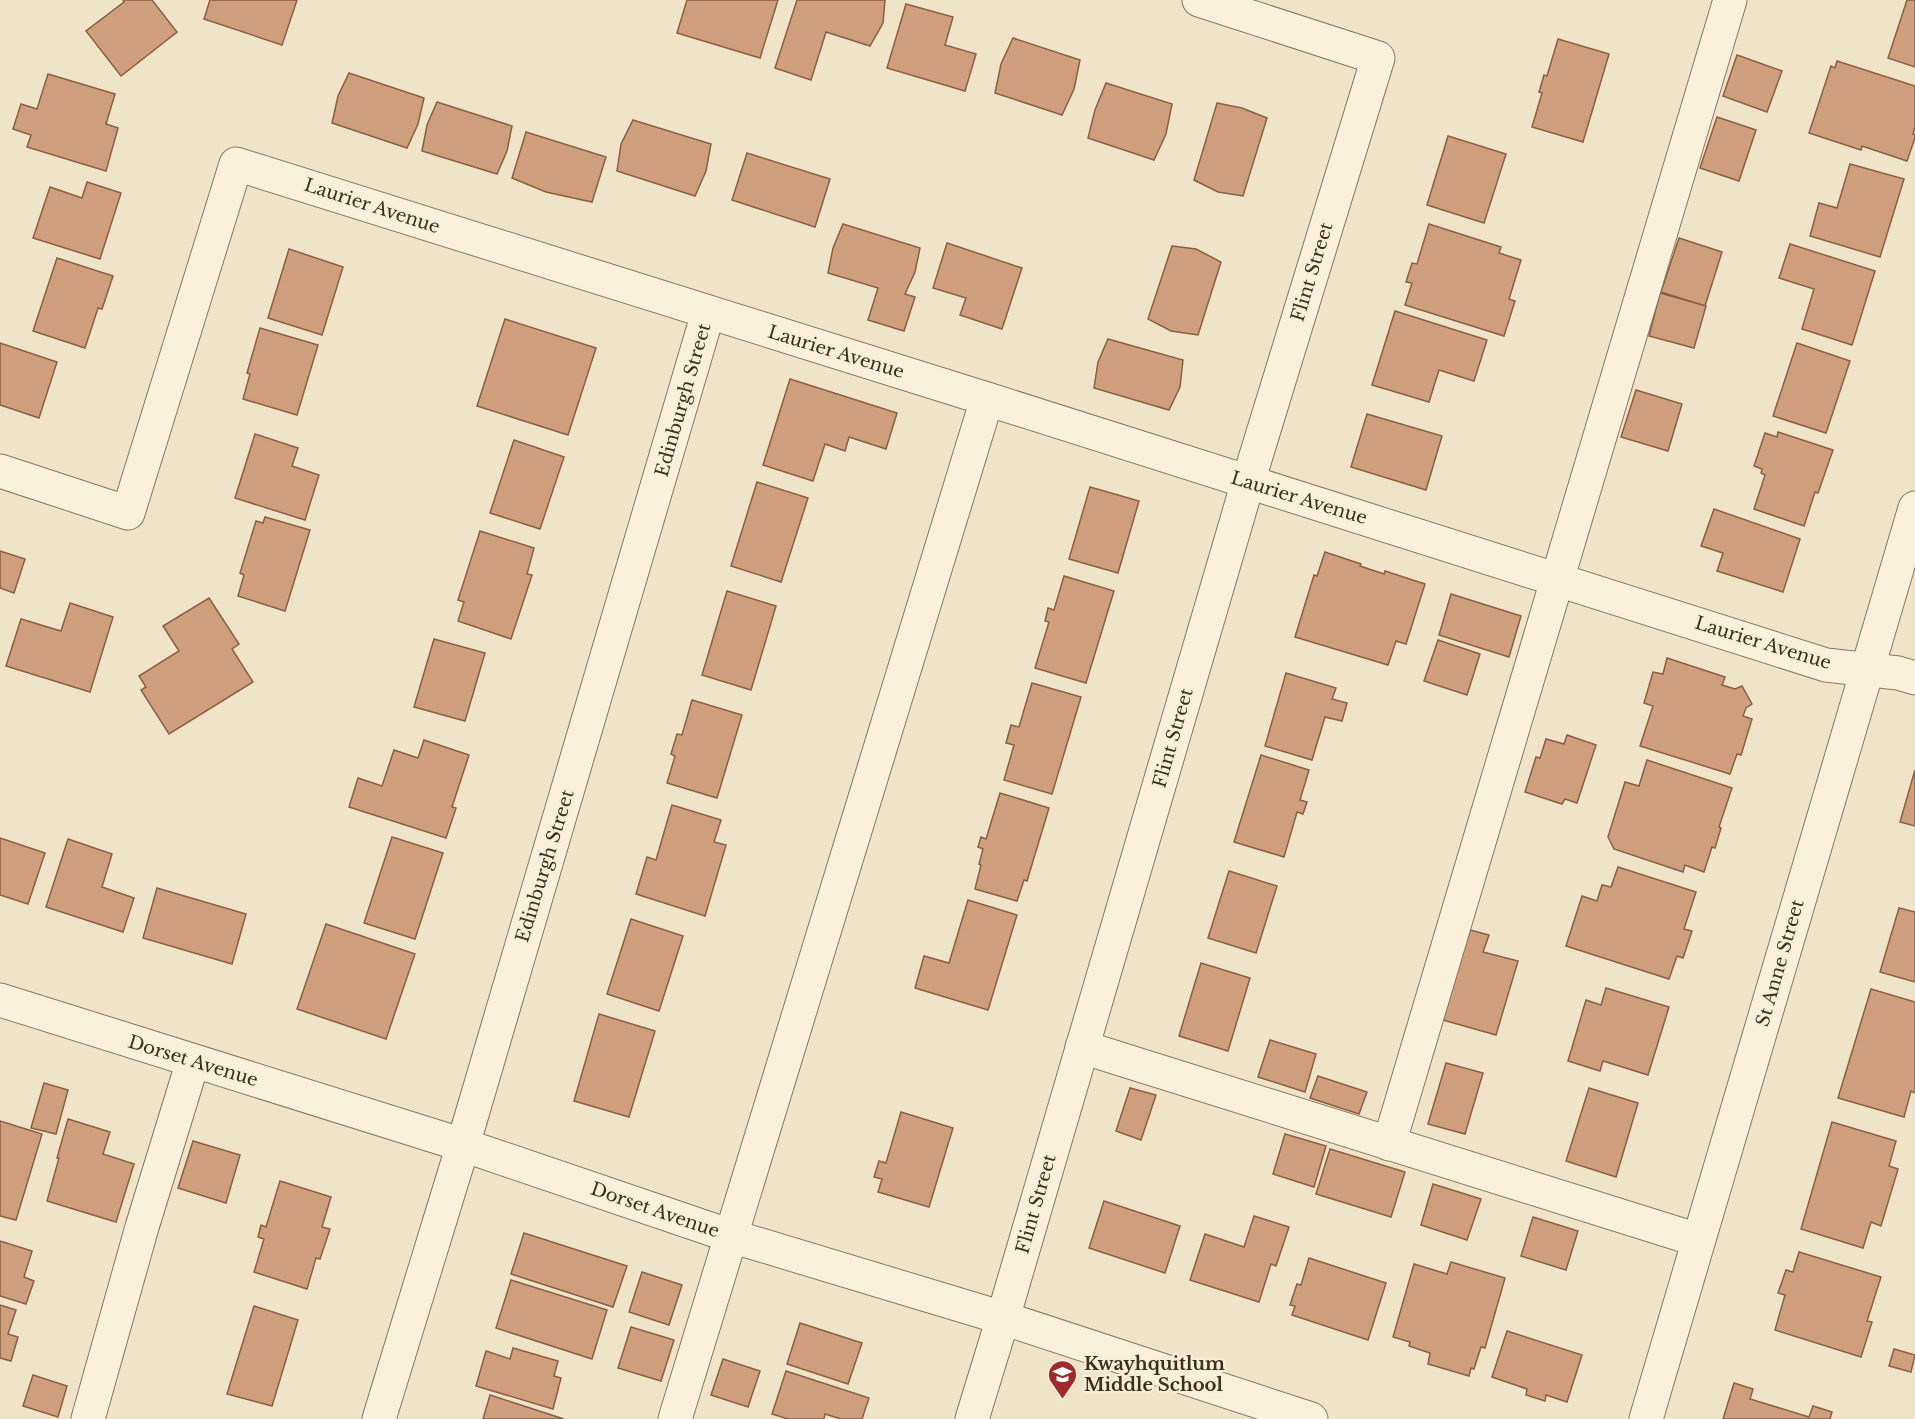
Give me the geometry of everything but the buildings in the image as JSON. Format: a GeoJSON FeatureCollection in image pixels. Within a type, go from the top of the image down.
{"type":"FeatureCollection","features":[{"type":"Feature","properties":{"kind":"street","name":"Flint Street"},"geometry":{"type":"LineString","coordinates":[[972,1419],[1248,482],[1378,58],[1199,0]]}},
{"type":"Feature","properties":{"kind":"street"},"geometry":{"type":"LineString","coordinates":[[1389,1144],[1730,0]]}},
{"type":"Feature","properties":{"kind":"street","name":"Laurier Avenue"},"geometry":{"type":"LineString","coordinates":[[0,471],[128,513],[236,164],[1826,665],[1898,673],[1915,678]]}},
{"type":"Feature","properties":{"kind":"street","name":"Edinburgh Street"},"geometry":{"type":"LineString","coordinates":[[379,1419],[708,313]]}},
{"type":"Feature","properties":{"kind":"street"},"geometry":{"type":"LineString","coordinates":[[675,1419],[987,399]]}},
{"type":"Feature","properties":{"kind":"street","name":"St Anne Street"},"geometry":{"type":"LineString","coordinates":[[1646,1419],[1915,508]]}},
{"type":"Feature","properties":{"kind":"street","name":"Dorset Avenue"},"geometry":{"type":"LineString","coordinates":[[0,1000],[462,1145],[731,1236],[1003,1318],[1311,1419]]}},
{"type":"Feature","properties":{"kind":"street"},"geometry":{"type":"LineString","coordinates":[[1082,1047],[1698,1240]]}},
{"type":"Feature","properties":{"kind":"street"},"geometry":{"type":"LineString","coordinates":[[88,1419],[142,1227],[193,1061]]}},
{"type":"Feature","properties":{"kind":"place","name":"Kwayhquitlum Middle School"},"geometry":{"type":"Point","coordinates":[1063,1400]}}]}
